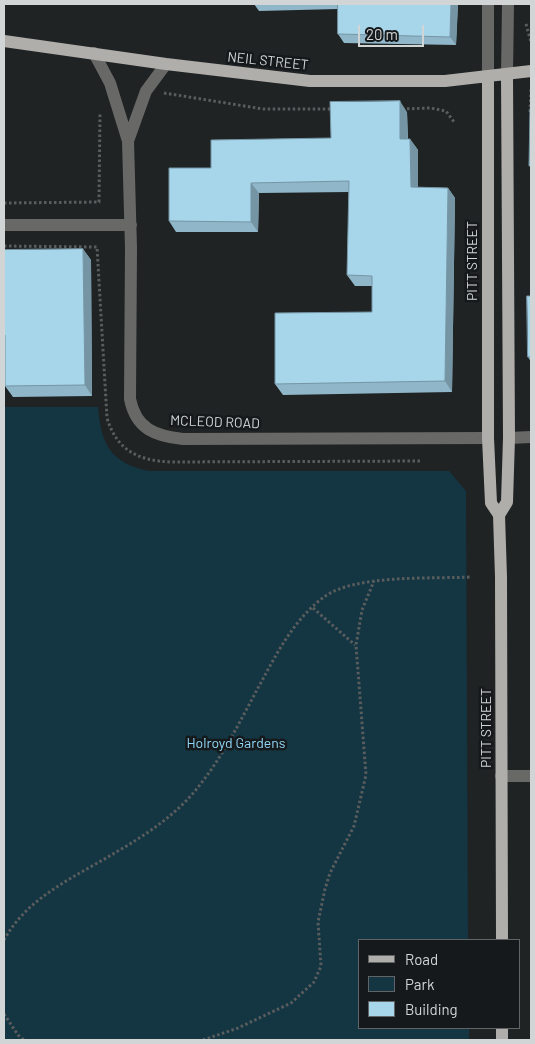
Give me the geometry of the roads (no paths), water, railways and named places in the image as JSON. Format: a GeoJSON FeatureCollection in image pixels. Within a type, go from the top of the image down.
{"type":"FeatureCollection","features":[{"type":"Feature","properties":{"kind":"main road","name":"NEIL STREET"},"geometry":{"type":"LineString","coordinates":[[4,41],[94,52],[166,64],[310,81],[445,81],[531,72]]}},
{"type":"Feature","properties":{"kind":"main road","name":"PITT STREET"},"geometry":{"type":"LineString","coordinates":[[499,515],[508,502],[508,75]]}},
{"type":"Feature","properties":{"kind":"main road","name":"PITT STREET"},"geometry":{"type":"LineString","coordinates":[[488,77],[488,438],[492,503],[499,515],[501,577],[502,939]]}},
{"type":"Feature","properties":{"kind":"street","name":"PITT STREET"},"geometry":{"type":"LineString","coordinates":[[488,4],[488,77]]}},
{"type":"Feature","properties":{"kind":"street","name":"PITT STREET"},"geometry":{"type":"LineString","coordinates":[[508,4],[508,75]]}},
{"type":"Feature","properties":{"kind":"street","name":"MCLEOD ROAD"},"geometry":{"type":"LineString","coordinates":[[94,52],[110,83],[128,141],[131,225],[130,399],[132,411],[144,427],[168,437],[184,439],[488,438]]}},
{"type":"Feature","properties":{"kind":"street","name":"MCLEOD ROAD"},"geometry":{"type":"LineString","coordinates":[[128,141],[146,91],[166,64]]}},
{"type":"Feature","properties":{"kind":"street"},"geometry":{"type":"LineString","coordinates":[[4,224],[131,225]]}},
{"type":"Feature","properties":{"kind":"street"},"geometry":{"type":"LineString","coordinates":[[509,438],[531,438]]}},
{"type":"Feature","properties":{"kind":"street"},"geometry":{"type":"LineString","coordinates":[[501,776],[531,776]]}},
{"type":"Feature","properties":{"kind":"park label","name":"Holroyd Gardens"},"geometry":{"type":"Point","coordinates":[236,743]}}]}
